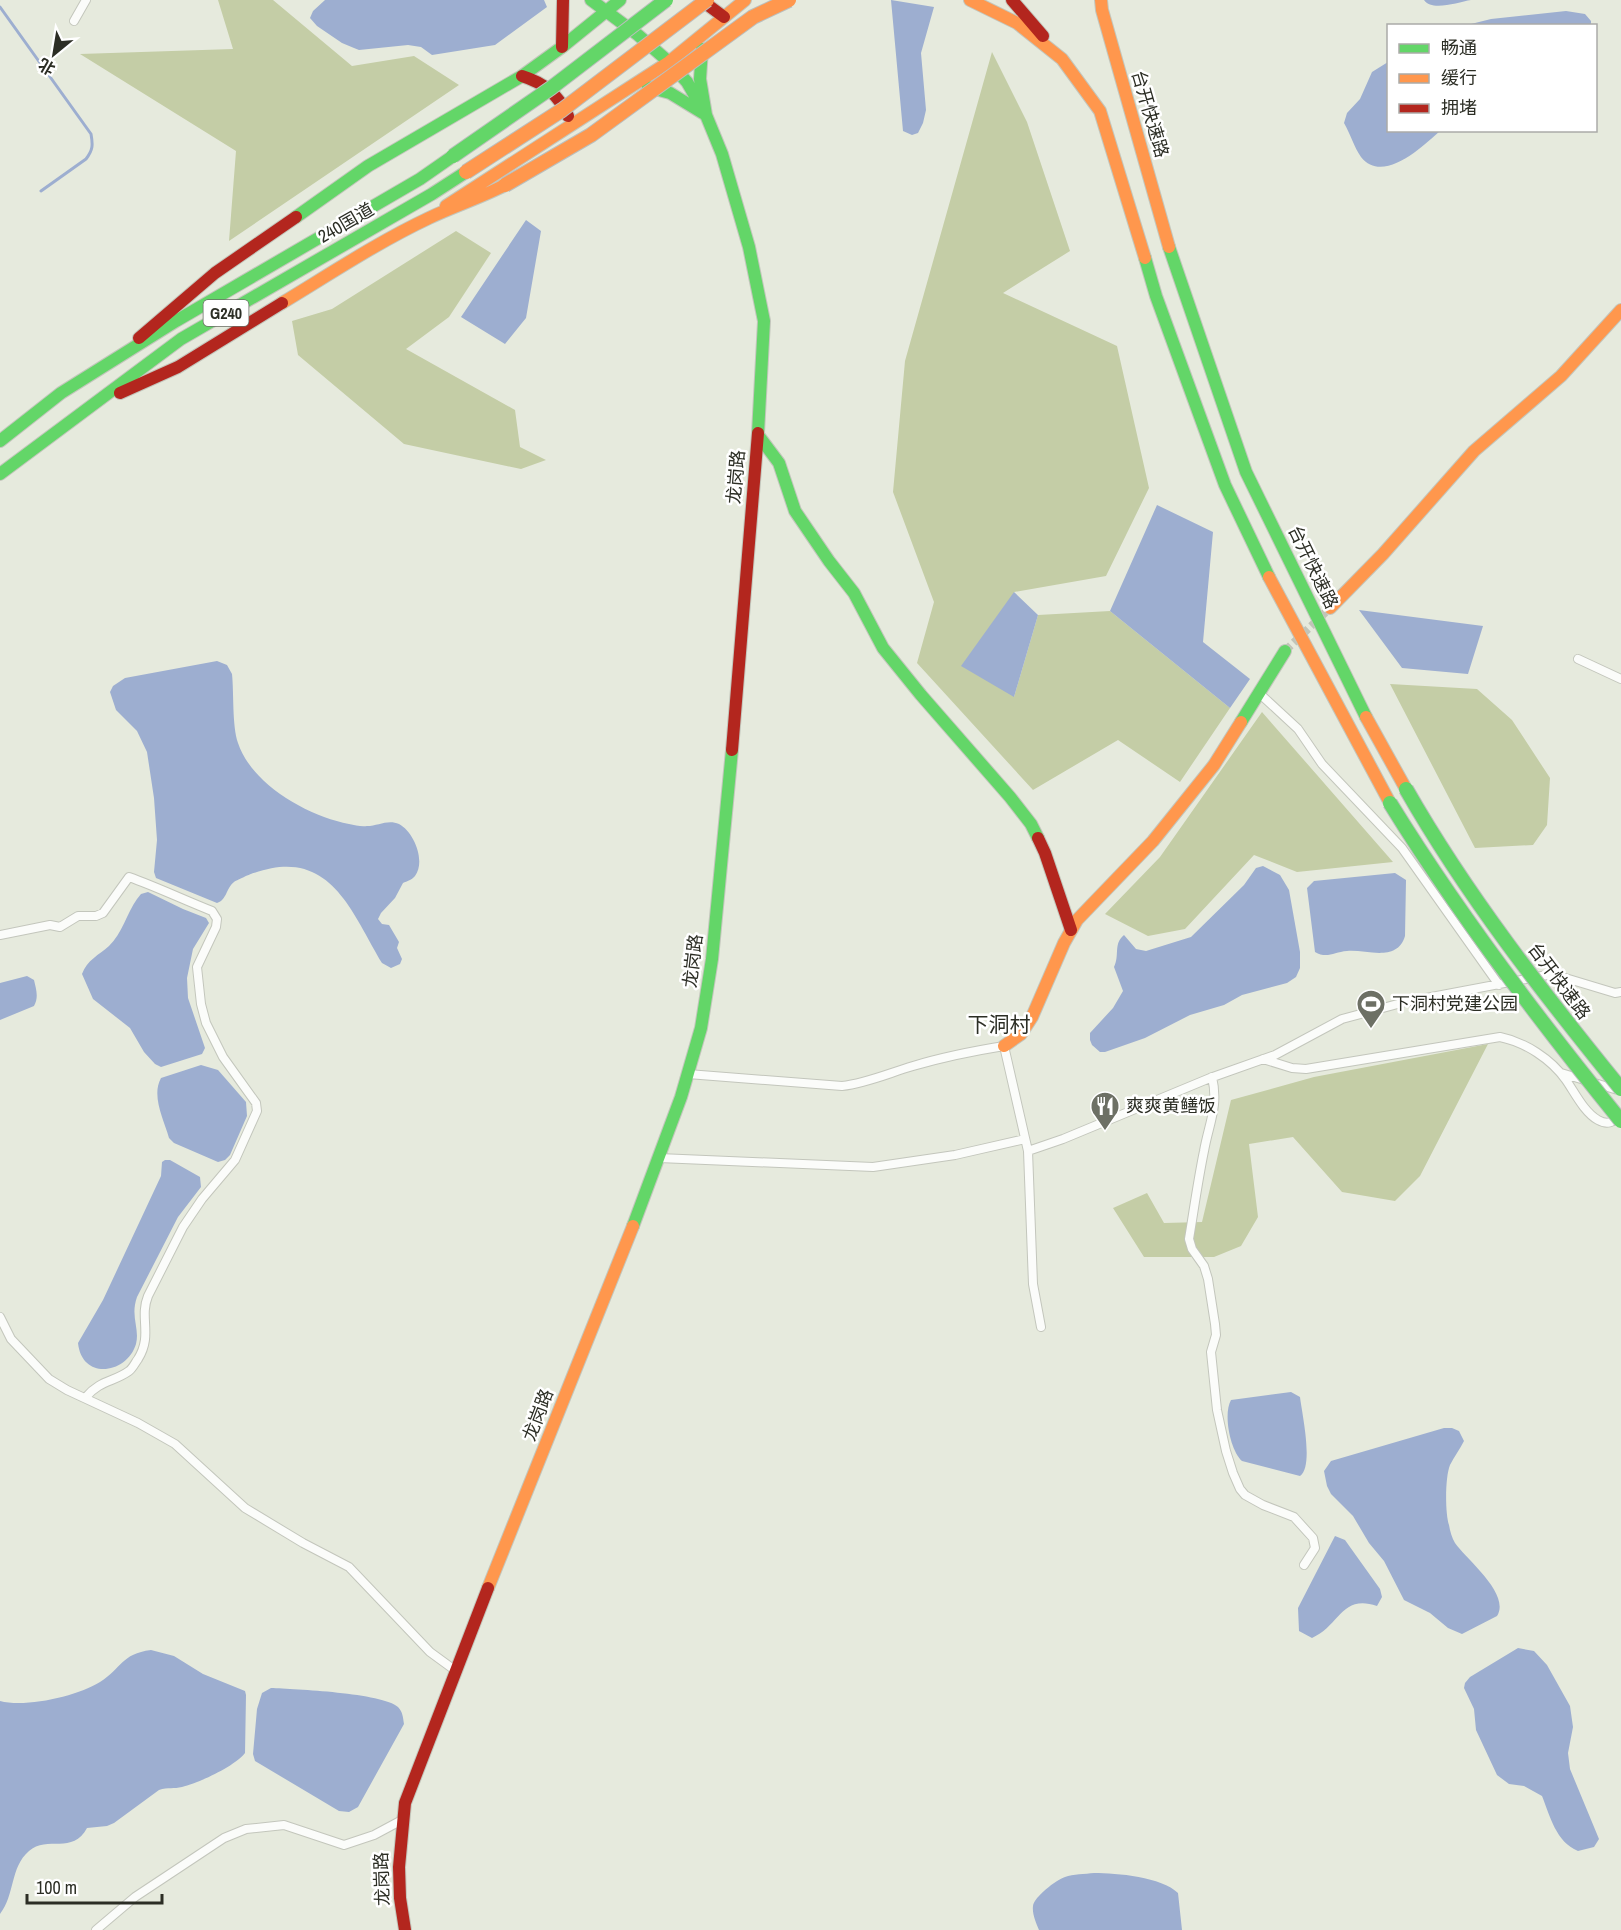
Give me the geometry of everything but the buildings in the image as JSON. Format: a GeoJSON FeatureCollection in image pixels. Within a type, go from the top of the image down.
{"type":"FeatureCollection","features":[{"type":"Feature","properties":{"kind":"main road"},"geometry":{"type":"LineString","coordinates":[[562,47],[563,0]]}},
{"type":"Feature","properties":{"kind":"main road","name":"龙岗路"},"geometry":{"type":"LineString","coordinates":[[405,1930],[398,1874],[405,1803],[659,1158],[701,1028],[712,959],[731,763],[758,435],[764,336],[762,310],[737,204],[722,154],[706,115],[687,82],[669,62],[638,35],[591,0]]}},
{"type":"Feature","properties":{"kind":"main road"},"geometry":{"type":"LineString","coordinates":[[111,361],[215,273],[358,173],[522,76],[620,0]]}},
{"type":"Feature","properties":{"kind":"main road","name":"240国道"},"geometry":{"type":"LineString","coordinates":[[0,441],[61,393],[111,361],[420,179],[552,88],[666,0]]}},
{"type":"Feature","properties":{"kind":"main road"},"geometry":{"type":"LineString","coordinates":[[701,0],[724,17]]}},
{"type":"Feature","properties":{"kind":"main road","name":"240国道"},"geometry":{"type":"LineString","coordinates":[[0,474],[181,339],[432,194],[562,110],[707,0]]}},
{"type":"Feature","properties":{"kind":"main road"},"geometry":{"type":"LineString","coordinates":[[92,405],[177,367],[365,252],[430,217],[669,62],[745,0]]}},
{"type":"Feature","properties":{"kind":"main road"},"geometry":{"type":"LineString","coordinates":[[430,217],[505,186],[591,135],[753,17],[789,0]]}},
{"type":"Feature","properties":{"kind":"main road"},"geometry":{"type":"LineString","coordinates":[[970,0],[1020,17]]}},
{"type":"Feature","properties":{"kind":"main road"},"geometry":{"type":"LineString","coordinates":[[1012,0],[1020,17],[1062,59],[1100,111],[1156,297],[1191,397],[1226,485],[1272,583],[1390,803],[1462,913],[1502,969],[1621,1121]]}},
{"type":"Feature","properties":{"kind":"main road","name":"台开快速路"},"geometry":{"type":"LineString","coordinates":[[1101,3],[1171,254],[1246,472],[1361,707],[1422,818],[1485,911],[1621,1090]]}},
{"type":"Feature","properties":{"kind":"main road"},"geometry":{"type":"LineString","coordinates":[[704,33],[700,79],[706,115]]}},
{"type":"Feature","properties":{"kind":"main road"},"geometry":{"type":"LineString","coordinates":[[522,76],[542,82],[561,99],[568,114],[570,126]]}},
{"type":"Feature","properties":{"kind":"main road"},"geometry":{"type":"LineString","coordinates":[[632,86],[644,86],[670,93],[706,115]]}},
{"type":"Feature","properties":{"kind":"main road"},"geometry":{"type":"LineString","coordinates":[[1330,608],[1383,554],[1474,451],[1561,376],[1621,310]]}},
{"type":"Feature","properties":{"kind":"main road"},"geometry":{"type":"LineString","coordinates":[[758,435],[779,463],[795,511],[854,593],[883,648],[1031,824],[1049,863],[1071,930]]}},
{"type":"Feature","properties":{"kind":"main road"},"geometry":{"type":"LineString","coordinates":[[1004,1046],[1021,1034],[1032,1017],[1071,930],[1087,908],[1146,848],[1214,765],[1285,651]]}},
{"type":"Feature","properties":{"kind":"street"},"geometry":{"type":"LineString","coordinates":[[75,21],[86,0]]}},
{"type":"Feature","properties":{"kind":"street"},"geometry":{"type":"LineString","coordinates":[[1578,659],[1621,679]]}},
{"type":"Feature","properties":{"kind":"street"},"geometry":{"type":"LineString","coordinates":[[1259,693],[1298,729],[1322,764],[1402,848],[1499,985]]}},
{"type":"Feature","properties":{"kind":"street"},"geometry":{"type":"LineString","coordinates":[[0,935],[50,925],[60,927],[81,915],[99,916],[105,912],[129,877],[161,888],[189,903],[212,911],[217,925],[197,968],[201,1004],[206,1023],[223,1057],[256,1106],[256,1116],[235,1160],[201,1200],[183,1227],[148,1296],[147,1338],[140,1355],[130,1370],[102,1382],[86,1397]]}},
{"type":"Feature","properties":{"kind":"street"},"geometry":{"type":"LineString","coordinates":[[1028,1151],[1063,1139],[1212,1077],[1263,1059],[1350,1016],[1405,1002],[1547,975],[1562,977],[1615,993],[1621,992]]}},
{"type":"Feature","properties":{"kind":"street"},"geometry":{"type":"LineString","coordinates":[[1263,1059],[1292,1068],[1306,1069],[1495,1036],[1510,1039],[1542,1056],[1561,1073],[1587,1110],[1598,1120],[1608,1124],[1621,1114]]}},
{"type":"Feature","properties":{"kind":"street"},"geometry":{"type":"LineString","coordinates":[[688,1074],[842,1086],[868,1082],[949,1056],[1004,1046],[1028,1151],[1033,1284],[1041,1327]]}},
{"type":"Feature","properties":{"kind":"street"},"geometry":{"type":"LineString","coordinates":[[1561,1073],[1621,1090]]}},
{"type":"Feature","properties":{"kind":"street"},"geometry":{"type":"LineString","coordinates":[[1212,1077],[1215,1103],[1204,1148],[1189,1239],[1192,1249],[1206,1271],[1215,1324],[1216,1335],[1211,1352],[1217,1410],[1226,1451],[1240,1489],[1254,1500],[1294,1517],[1313,1538],[1315,1548],[1304,1565]]}},
{"type":"Feature","properties":{"kind":"street"},"geometry":{"type":"LineString","coordinates":[[659,1158],[873,1167],[955,1155],[1025,1139]]}},
{"type":"Feature","properties":{"kind":"street"},"geometry":{"type":"LineString","coordinates":[[0,1317],[11,1339],[49,1379],[175,1444],[245,1508],[303,1543],[349,1567],[430,1652],[456,1671]]}},
{"type":"Feature","properties":{"kind":"street"},"geometry":{"type":"LineString","coordinates":[[96,1930],[135,1897],[224,1838],[246,1829],[284,1825],[344,1845],[374,1835],[402,1820]]}},
{"type":"Feature","properties":{"kind":"green space"},"geometry":{"type":"Polygon","coordinates":[[[218,0],[273,0],[352,66],[414,56],[459,85],[229,241],[236,151],[80,54],[233,49],[218,0]]]}},
{"type":"Feature","properties":{"kind":"green space"},"geometry":{"type":"Polygon","coordinates":[[[992,52],[1027,122],[1070,251],[1003,293],[1117,346],[1149,488],[1106,576],[1014,592],[1014,697],[1038,615],[1110,611],[1230,708],[1180,782],[1118,740],[1033,790],[917,663],[934,602],[893,492],[905,361],[992,52]]]}},
{"type":"Feature","properties":{"kind":"green space"},"geometry":{"type":"Polygon","coordinates":[[[456,231],[491,253],[449,317],[406,349],[515,410],[520,447],[546,460],[521,469],[404,444],[298,355],[292,321],[332,309],[456,231]]]}},
{"type":"Feature","properties":{"kind":"green space"},"geometry":{"type":"Polygon","coordinates":[[[1390,684],[1477,689],[1512,720],[1550,778],[1547,825],[1533,845],[1475,848],[1390,684]]]}},
{"type":"Feature","properties":{"kind":"green space"},"geometry":{"type":"Polygon","coordinates":[[[1262,712],[1393,862],[1297,872],[1254,855],[1185,929],[1148,936],[1105,914],[1160,857],[1262,712]]]}},
{"type":"Feature","properties":{"kind":"green space"},"geometry":{"type":"Polygon","coordinates":[[[1488,1044],[1420,1176],[1395,1201],[1342,1192],[1293,1137],[1249,1144],[1258,1217],[1241,1246],[1214,1257],[1144,1257],[1113,1208],[1147,1193],[1164,1223],[1202,1222],[1231,1100],[1314,1077],[1488,1044]]]}},
{"type":"Feature","properties":{"kind":"water"},"geometry":{"type":"Polygon","coordinates":[[[325,0],[544,0],[547,7],[495,45],[432,55],[421,47],[408,45],[359,50],[342,43],[317,26],[310,18],[313,11],[325,0]]]}},
{"type":"Feature","properties":{"kind":"water"},"geometry":{"type":"Polygon","coordinates":[[[891,0],[934,7],[921,53],[926,110],[918,133],[912,135],[903,131],[891,0]]]}},
{"type":"Feature","properties":{"kind":"water"},"geometry":{"type":"Polygon","coordinates":[[[1424,0],[1471,0],[1439,6],[1428,4],[1424,0]]]}},
{"type":"Feature","properties":{"kind":"water"},"geometry":{"type":"Polygon","coordinates":[[[1566,11],[1585,14],[1591,24],[1471,24],[1491,19],[1566,11]]]}},
{"type":"Feature","properties":{"kind":"water"},"geometry":{"type":"Polygon","coordinates":[[[1387,63],[1387,132],[1439,132],[1402,160],[1380,167],[1370,165],[1361,157],[1344,123],[1347,113],[1360,99],[1372,72],[1387,63]]]}},
{"type":"Feature","properties":{"kind":"water"},"geometry":{"type":"Polygon","coordinates":[[[526,220],[541,231],[526,318],[505,344],[461,317],[526,220]]]}},
{"type":"Feature","properties":{"kind":"water"},"geometry":{"type":"Polygon","coordinates":[[[1157,505],[1213,532],[1203,642],[1250,679],[1230,708],[1110,611],[1157,505]]]}},
{"type":"Feature","properties":{"kind":"water"},"geometry":{"type":"Polygon","coordinates":[[[1014,592],[1038,615],[1014,697],[961,666],[1014,592]]]}},
{"type":"Feature","properties":{"kind":"water"},"geometry":{"type":"Polygon","coordinates":[[[1359,610],[1483,626],[1468,674],[1402,668],[1359,610]]]}},
{"type":"Feature","properties":{"kind":"water"},"geometry":{"type":"Polygon","coordinates":[[[217,661],[227,665],[232,674],[234,719],[238,743],[255,772],[268,785],[316,814],[360,826],[387,822],[399,824],[414,840],[419,855],[418,870],[414,877],[403,883],[395,898],[378,919],[382,924],[389,925],[399,942],[397,948],[402,959],[400,964],[391,968],[382,963],[360,923],[335,888],[320,876],[302,868],[280,867],[250,874],[234,882],[223,899],[217,903],[156,878],[154,872],[157,840],[154,798],[147,752],[137,731],[116,710],[110,692],[113,686],[125,678],[217,661]]]}},
{"type":"Feature","properties":{"kind":"water"},"geometry":{"type":"Polygon","coordinates":[[[1263,866],[1280,875],[1289,890],[1300,952],[1300,968],[1296,977],[1287,983],[1242,995],[1224,1005],[1190,1015],[1145,1038],[1105,1052],[1100,1052],[1092,1045],[1090,1033],[1113,1008],[1123,991],[1114,967],[1121,938],[1124,935],[1136,949],[1146,951],[1191,937],[1244,885],[1256,868],[1263,866]]]}},
{"type":"Feature","properties":{"kind":"water"},"geometry":{"type":"Polygon","coordinates":[[[1395,873],[1406,880],[1405,936],[1401,944],[1388,952],[1380,953],[1347,951],[1327,955],[1315,952],[1307,888],[1314,881],[1395,873]]]}},
{"type":"Feature","properties":{"kind":"water"},"geometry":{"type":"Polygon","coordinates":[[[148,892],[206,918],[209,923],[193,949],[187,978],[188,998],[205,1048],[202,1054],[161,1067],[144,1052],[130,1028],[93,999],[82,974],[90,961],[114,941],[133,905],[141,894],[148,892]]]}},
{"type":"Feature","properties":{"kind":"water"},"geometry":{"type":"Polygon","coordinates":[[[27,976],[34,980],[36,1003],[34,1006],[0,1020],[0,983],[27,976]]]}},
{"type":"Feature","properties":{"kind":"water"},"geometry":{"type":"Polygon","coordinates":[[[201,1065],[218,1070],[246,1102],[247,1116],[230,1155],[218,1162],[174,1143],[169,1138],[158,1100],[157,1092],[161,1078],[201,1065]]]}},
{"type":"Feature","properties":{"kind":"water"},"geometry":{"type":"Polygon","coordinates":[[[170,1160],[200,1177],[201,1187],[178,1217],[137,1297],[134,1311],[137,1338],[131,1354],[115,1367],[96,1368],[87,1363],[81,1355],[78,1343],[103,1300],[161,1176],[162,1162],[170,1160]]]}},
{"type":"Feature","properties":{"kind":"water"},"geometry":{"type":"Polygon","coordinates":[[[1291,1392],[1300,1397],[1305,1427],[1306,1462],[1300,1476],[1242,1461],[1234,1449],[1229,1432],[1228,1414],[1231,1400],[1291,1392]]]}},
{"type":"Feature","properties":{"kind":"water"},"geometry":{"type":"Polygon","coordinates":[[[1444,1428],[1459,1431],[1464,1441],[1450,1465],[1447,1478],[1447,1512],[1451,1534],[1455,1543],[1493,1587],[1500,1607],[1497,1616],[1462,1634],[1448,1628],[1430,1613],[1404,1600],[1384,1561],[1369,1543],[1353,1516],[1331,1494],[1324,1471],[1331,1461],[1444,1428]]]}},
{"type":"Feature","properties":{"kind":"water"},"geometry":{"type":"Polygon","coordinates":[[[1335,1536],[1345,1540],[1380,1589],[1382,1597],[1377,1606],[1365,1603],[1348,1608],[1321,1633],[1312,1638],[1299,1631],[1298,1608],[1335,1536]]]}},
{"type":"Feature","properties":{"kind":"water"},"geometry":{"type":"Polygon","coordinates":[[[1518,1648],[1534,1651],[1547,1665],[1570,1706],[1573,1727],[1568,1753],[1570,1769],[1599,1839],[1594,1847],[1578,1851],[1570,1847],[1555,1828],[1542,1796],[1524,1786],[1509,1784],[1497,1775],[1476,1730],[1474,1709],[1464,1688],[1465,1683],[1470,1677],[1518,1648]]]}},
{"type":"Feature","properties":{"kind":"water"},"geometry":{"type":"Polygon","coordinates":[[[151,1650],[174,1656],[203,1674],[245,1691],[245,1753],[207,1778],[182,1787],[159,1790],[114,1823],[87,1828],[75,1841],[44,1844],[29,1851],[15,1873],[8,1898],[0,1914],[0,1701],[37,1702],[79,1692],[100,1682],[127,1658],[151,1650]]]}},
{"type":"Feature","properties":{"kind":"water"},"geometry":{"type":"Polygon","coordinates":[[[271,1688],[357,1695],[389,1702],[400,1709],[404,1724],[358,1807],[349,1812],[339,1811],[255,1761],[253,1754],[257,1709],[262,1693],[271,1688]]]}},
{"type":"Feature","properties":{"kind":"water"},"geometry":{"type":"Polygon","coordinates":[[[1094,1873],[1139,1877],[1171,1888],[1178,1893],[1182,1930],[1039,1930],[1033,1906],[1041,1894],[1065,1877],[1094,1873]]]}},
{"type":"Feature","properties":{"kind":"waterway"},"geometry":{"type":"LineString","coordinates":[[0,7],[91,134],[92,147],[86,159],[41,191]]}},
{"type":"Feature","properties":{"kind":"tunnel"},"geometry":{"type":"LineString","coordinates":[[1285,651],[1330,608]]}},
{"type":"Feature","properties":{"kind":"traffic: fast"},"geometry":{"type":"LineString","coordinates":[[591,0],[638,35],[669,62],[687,82],[706,115],[722,154],[749,247],[764,321],[758,433]]}},
{"type":"Feature","properties":{"kind":"traffic: fast"},"geometry":{"type":"LineString","coordinates":[[296,217],[368,166],[522,76],[620,0]]}},
{"type":"Feature","properties":{"kind":"traffic: fast"},"geometry":{"type":"LineString","coordinates":[[453,156],[551,88],[666,0]]}},
{"type":"Feature","properties":{"kind":"traffic: fast"},"geometry":{"type":"LineString","coordinates":[[648,87],[670,93],[706,115],[700,79],[702,49]]}},
{"type":"Feature","properties":{"kind":"traffic: fast"},"geometry":{"type":"LineString","coordinates":[[0,441],[61,393],[176,321],[420,179],[453,156]]}},
{"type":"Feature","properties":{"kind":"traffic: fast"},"geometry":{"type":"LineString","coordinates":[[0,474],[181,339],[466,172]]}},
{"type":"Feature","properties":{"kind":"traffic: fast"},"geometry":{"type":"LineString","coordinates":[[1169,247],[1246,472],[1366,717]]}},
{"type":"Feature","properties":{"kind":"traffic: fast"},"geometry":{"type":"LineString","coordinates":[[1145,258],[1156,296],[1225,485],[1269,577]]}},
{"type":"Feature","properties":{"kind":"traffic: fast"},"geometry":{"type":"LineString","coordinates":[[758,435],[779,463],[795,511],[854,593],[883,648],[1010,797],[1031,824],[1038,838]]}},
{"type":"Feature","properties":{"kind":"traffic: fast"},"geometry":{"type":"LineString","coordinates":[[1241,722],[1285,651]]}},
{"type":"Feature","properties":{"kind":"traffic: fast"},"geometry":{"type":"LineString","coordinates":[[633,1226],[681,1097],[701,1028],[712,959],[732,750]]}},
{"type":"Feature","properties":{"kind":"traffic: fast"},"geometry":{"type":"LineString","coordinates":[[1406,789],[1454,868],[1508,944],[1621,1089]]}},
{"type":"Feature","properties":{"kind":"traffic: fast"},"geometry":{"type":"LineString","coordinates":[[1390,803],[1416,845],[1500,966],[1621,1121]]}},
{"type":"Feature","properties":{"kind":"traffic: slow"},"geometry":{"type":"LineString","coordinates":[[466,172],[562,110],[707,0]]}},
{"type":"Feature","properties":{"kind":"traffic: slow"},"geometry":{"type":"LineString","coordinates":[[446,206],[669,62],[745,0]]}},
{"type":"Feature","properties":{"kind":"traffic: slow"},"geometry":{"type":"LineString","coordinates":[[505,185],[591,135],[753,17],[789,0]]}},
{"type":"Feature","properties":{"kind":"traffic: slow"},"geometry":{"type":"LineString","coordinates":[[970,0],[1017,23],[1062,59],[1100,111],[1145,258]]}},
{"type":"Feature","properties":{"kind":"traffic: slow"},"geometry":{"type":"LineString","coordinates":[[1101,0],[1169,247]]}},
{"type":"Feature","properties":{"kind":"traffic: slow"},"geometry":{"type":"LineString","coordinates":[[282,303],[391,237],[505,185]]}},
{"type":"Feature","properties":{"kind":"traffic: slow"},"geometry":{"type":"LineString","coordinates":[[1330,608],[1383,554],[1474,451],[1561,376],[1621,310]]}},
{"type":"Feature","properties":{"kind":"traffic: slow"},"geometry":{"type":"LineString","coordinates":[[1269,577],[1390,803]]}},
{"type":"Feature","properties":{"kind":"traffic: slow"},"geometry":{"type":"LineString","coordinates":[[1366,717],[1406,789]]}},
{"type":"Feature","properties":{"kind":"traffic: slow"},"geometry":{"type":"LineString","coordinates":[[1004,1046],[1021,1034],[1032,1017],[1064,943],[1077,920],[1153,841],[1214,765],[1241,722]]}},
{"type":"Feature","properties":{"kind":"traffic: slow"},"geometry":{"type":"LineString","coordinates":[[488,1588],[633,1226]]}},
{"type":"Feature","properties":{"kind":"traffic: jam"},"geometry":{"type":"LineString","coordinates":[[562,47],[563,0]]}},
{"type":"Feature","properties":{"kind":"traffic: jam"},"geometry":{"type":"LineString","coordinates":[[701,0],[724,17]]}},
{"type":"Feature","properties":{"kind":"traffic: jam"},"geometry":{"type":"LineString","coordinates":[[1012,0],[1043,36]]}},
{"type":"Feature","properties":{"kind":"traffic: jam"},"geometry":{"type":"LineString","coordinates":[[522,76],[550,90],[560,101],[568,116]]}},
{"type":"Feature","properties":{"kind":"traffic: jam"},"geometry":{"type":"LineString","coordinates":[[139,338],[215,273],[296,217]]}},
{"type":"Feature","properties":{"kind":"traffic: jam"},"geometry":{"type":"LineString","coordinates":[[120,393],[178,367],[282,303]]}},
{"type":"Feature","properties":{"kind":"traffic: jam"},"geometry":{"type":"LineString","coordinates":[[732,750],[758,433]]}},
{"type":"Feature","properties":{"kind":"traffic: jam"},"geometry":{"type":"LineString","coordinates":[[1038,838],[1071,930]]}},
{"type":"Feature","properties":{"kind":"traffic: jam"},"geometry":{"type":"LineString","coordinates":[[405,1930],[400,1898],[399,1867],[405,1803],[488,1588]]}},
{"type":"Feature","properties":{"kind":"place","name":"下洞村党建公园"},"geometry":{"type":"Point","coordinates":[1371,1030]}},
{"type":"Feature","properties":{"kind":"place","name":"爽爽黄鳝饭"},"geometry":{"type":"Point","coordinates":[1105,1132]}},
{"type":"Feature","properties":{"kind":"district","name":"下洞村"},"geometry":{"type":"Point","coordinates":[999,1025]}}]}
